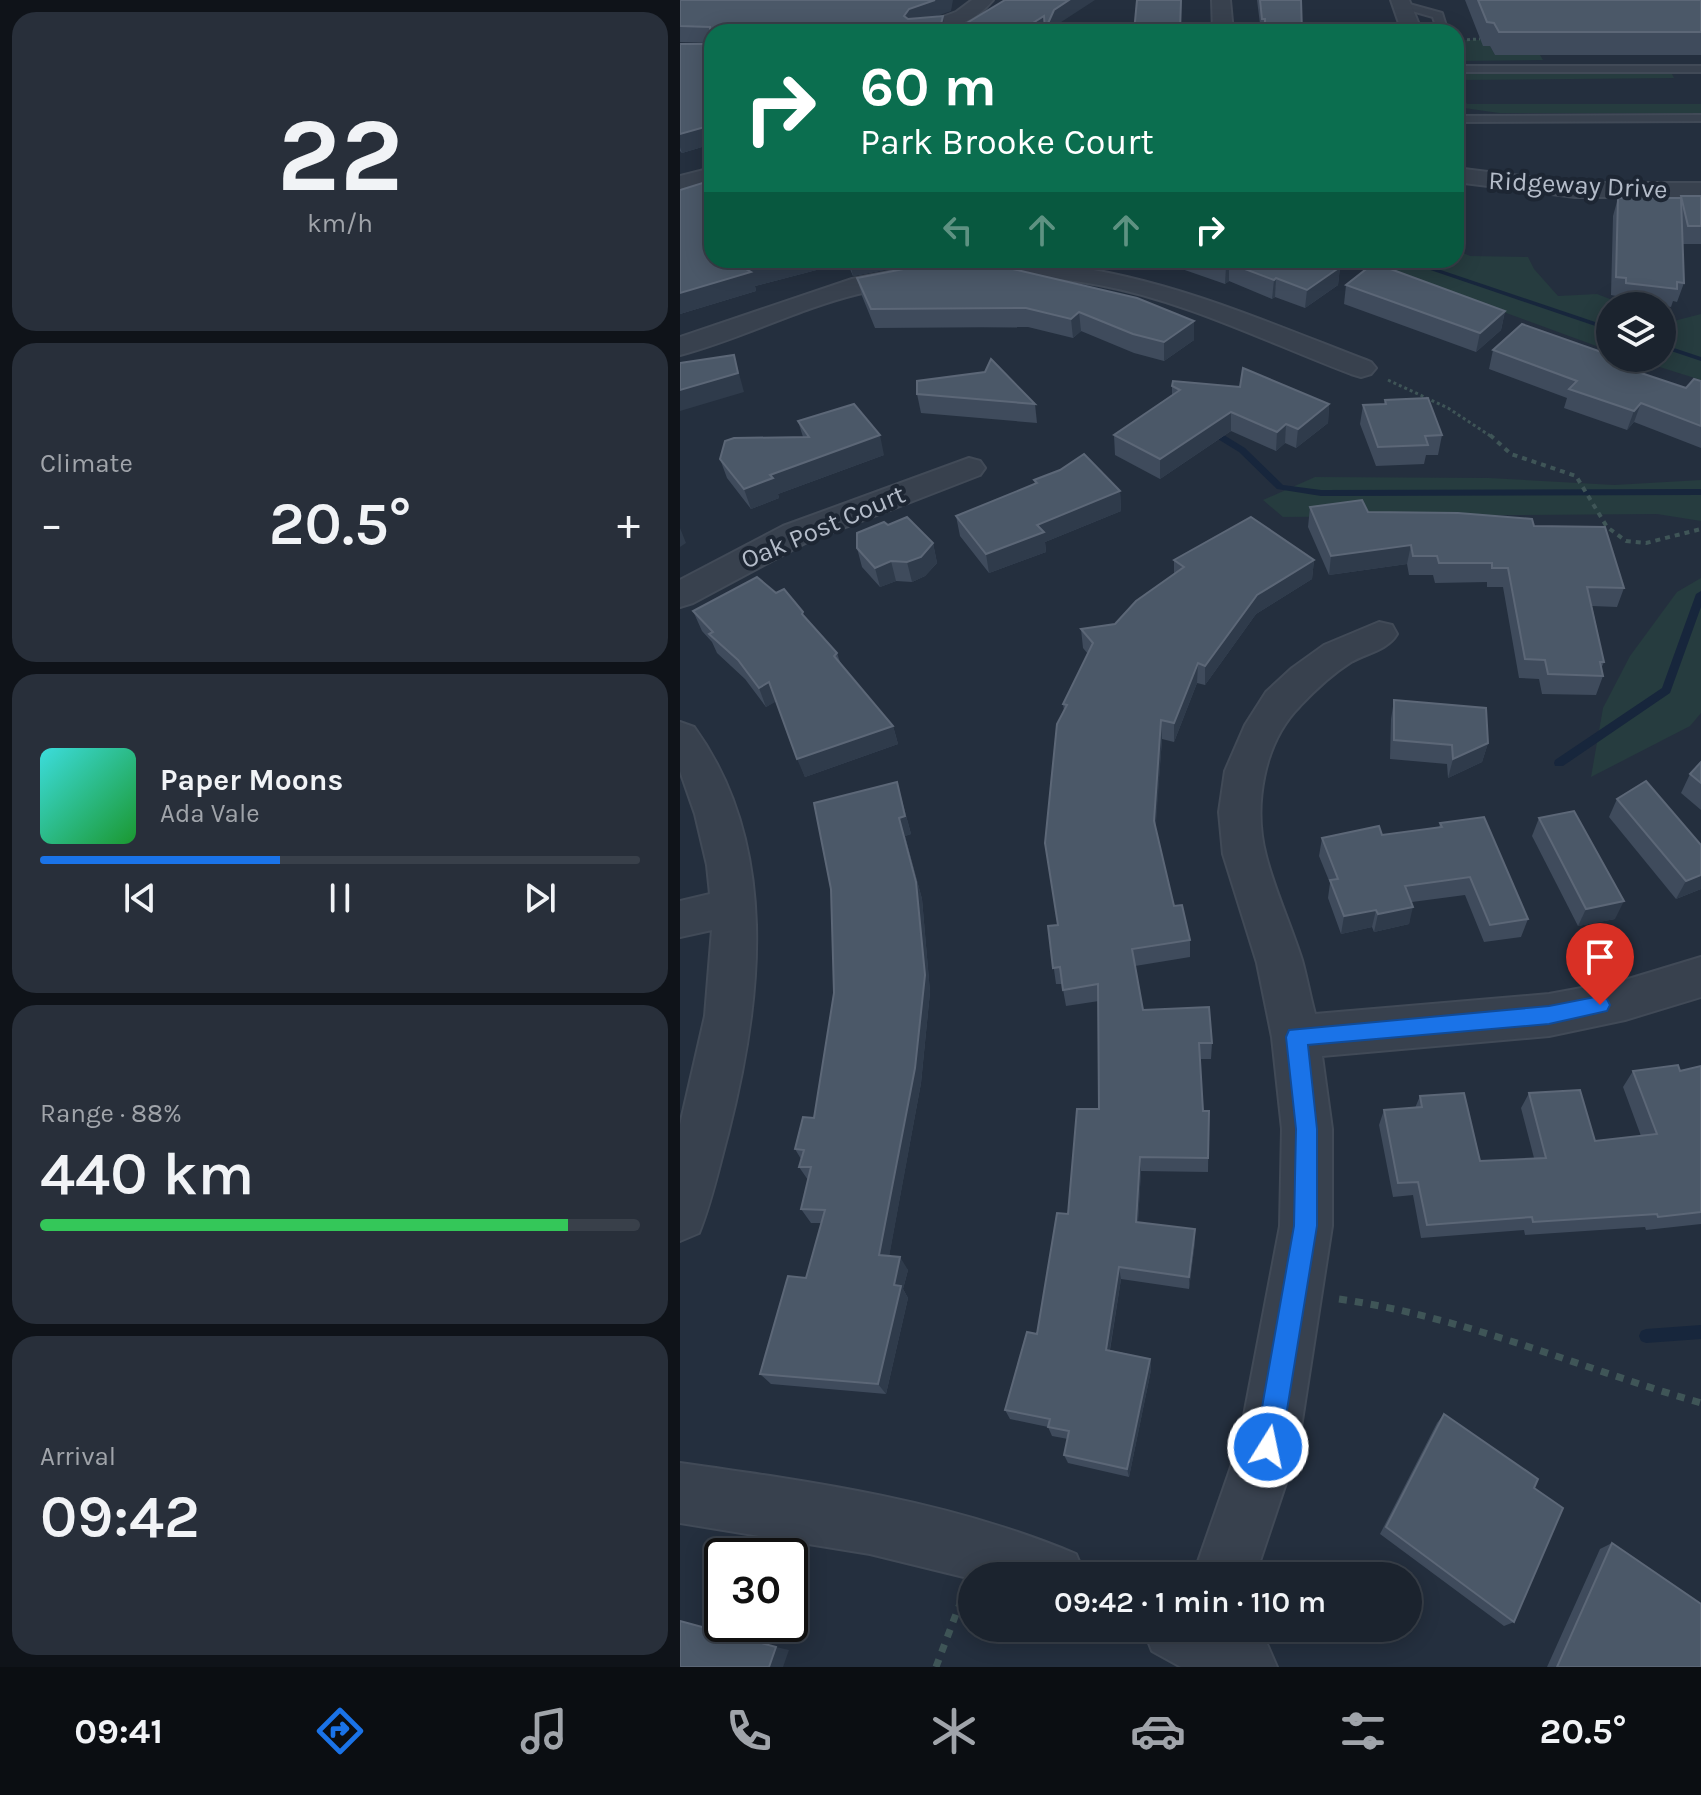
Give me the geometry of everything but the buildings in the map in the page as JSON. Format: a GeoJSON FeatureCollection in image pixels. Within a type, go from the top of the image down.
{"type":"FeatureCollection","features":[{"type":"Feature","properties":{"kind":"street"},"geometry":{"type":"LineString","coordinates":[[942,24],[963,16],[984,0]]}},
{"type":"Feature","properties":{"kind":"street"},"geometry":{"type":"LineString","coordinates":[[1221,0],[1222,24]]}},
{"type":"Feature","properties":{"kind":"street"},"geometry":{"type":"LineString","coordinates":[[1401,2],[1409,24]]}},
{"type":"Feature","properties":{"kind":"street","name":"Ridgeway Drive"},"geometry":{"type":"LineString","coordinates":[[1464,176],[1575,190],[1701,190]]}},
{"type":"Feature","properties":{"kind":"street"},"geometry":{"type":"LineString","coordinates":[[680,183],[704,177]]}},
{"type":"Feature","properties":{"kind":"street"},"geometry":{"type":"LineString","coordinates":[[680,346],[851,287],[927,273],[1009,269],[1087,275],[1131,284],[1361,368]]}},
{"type":"Feature","properties":{"kind":"street","name":"Oak Post Court"},"geometry":{"type":"LineString","coordinates":[[680,595],[795,534],[969,468]]}},
{"type":"Feature","properties":{"kind":"street"},"geometry":{"type":"LineString","coordinates":[[1229,1562],[1268,1447],[1306,1226],[1307,1129],[1296,1037],[1280,963],[1244,854],[1240,812],[1245,771],[1259,735],[1280,702],[1337,654],[1379,634]]}},
{"type":"Feature","properties":{"kind":"street"},"geometry":{"type":"LineString","coordinates":[[680,737],[708,788],[726,841],[735,907],[734,993],[721,1071],[680,1215]]}},
{"type":"Feature","properties":{"kind":"street"},"geometry":{"type":"LineString","coordinates":[[680,919],[735,907]]}},
{"type":"Feature","properties":{"kind":"street"},"geometry":{"type":"LineString","coordinates":[[1296,1037],[1549,1015],[1625,1000],[1701,977]]}},
{"type":"Feature","properties":{"kind":"street"},"geometry":{"type":"LineString","coordinates":[[680,1493],[867,1521],[1013,1562]]}},
{"type":"Feature","properties":{"kind":"lane"},"geometry":{"type":"LineString","coordinates":[[1401,2],[1438,15],[1441,24]]}},
{"type":"Feature","properties":{"kind":"lane"},"geometry":{"type":"LineString","coordinates":[[1464,69],[1701,69]]}},
{"type":"Feature","properties":{"kind":"lane"},"geometry":{"type":"LineString","coordinates":[[1464,119],[1701,118]]}},
{"type":"Feature","properties":{"kind":"path"},"geometry":{"type":"LineString","coordinates":[[1464,40],[1480,39]]}},
{"type":"Feature","properties":{"kind":"path"},"geometry":{"type":"LineString","coordinates":[[1361,368],[1448,408],[1486,432],[1511,454],[1576,476],[1603,524],[1622,537],[1639,543],[1685,529],[1701,529]]}},
{"type":"Feature","properties":{"kind":"path"},"geometry":{"type":"LineString","coordinates":[[1294,1295],[1379,1303],[1448,1320],[1654,1391],[1701,1403]]}},
{"type":"Feature","properties":{"kind":"path"},"geometry":{"type":"LineString","coordinates":[[936,1667],[980,1551]]}},
{"type":"Feature","properties":{"kind":"green space"},"geometry":{"type":"Polygon","coordinates":[[[1481,40],[1490,46],[1495,55],[1540,55],[1543,60],[1464,61],[1464,41],[1481,40]]]}},
{"type":"Feature","properties":{"kind":"green space"},"geometry":{"type":"Polygon","coordinates":[[[1464,74],[1672,74],[1674,78],[1464,80],[1464,74]]]}},
{"type":"Feature","properties":{"kind":"green space"},"geometry":{"type":"Polygon","coordinates":[[[1464,98],[1467,104],[1701,104],[1701,113],[1499,113],[1464,108],[1464,98]]]}},
{"type":"Feature","properties":{"kind":"green space"},"geometry":{"type":"Polygon","coordinates":[[[1464,253],[1528,257],[1534,269],[1558,296],[1596,294],[1596,346],[1384,268],[1464,268],[1464,253]]]}},
{"type":"Feature","properties":{"kind":"green space"},"geometry":{"type":"Polygon","coordinates":[[[1701,314],[1701,380],[1676,372],[1676,320],[1701,314]]]}},
{"type":"Feature","properties":{"kind":"green space"},"geometry":{"type":"Polygon","coordinates":[[[1315,477],[1489,478],[1614,485],[1701,480],[1701,521],[1657,514],[1283,517],[1263,500],[1315,477]]]}},
{"type":"Feature","properties":{"kind":"green space"},"geometry":{"type":"Polygon","coordinates":[[[1701,578],[1701,713],[1690,726],[1591,777],[1603,708],[1630,656],[1677,592],[1701,578]]]}},
{"type":"Feature","properties":{"kind":"waterway"},"geometry":{"type":"LineString","coordinates":[[1428,268],[1596,324]]}},
{"type":"Feature","properties":{"kind":"waterway"},"geometry":{"type":"LineString","coordinates":[[1676,351],[1701,359]]}},
{"type":"Feature","properties":{"kind":"waterway"},"geometry":{"type":"LineString","coordinates":[[1211,431],[1242,450],[1280,487],[1321,493],[1701,492]]}},
{"type":"Feature","properties":{"kind":"waterway"},"geometry":{"type":"LineString","coordinates":[[1559,763],[1666,690],[1701,594]]}},
{"type":"Feature","properties":{"kind":"waterway"},"geometry":{"type":"LineString","coordinates":[[1646,1336],[1701,1332]]}},
{"type":"Feature","properties":{"kind":"route"},"geometry":{"type":"LineString","coordinates":[[1268,1447],[1306,1226],[1307,1129],[1296,1037],[1549,1015],[1600,1005]]}}]}
